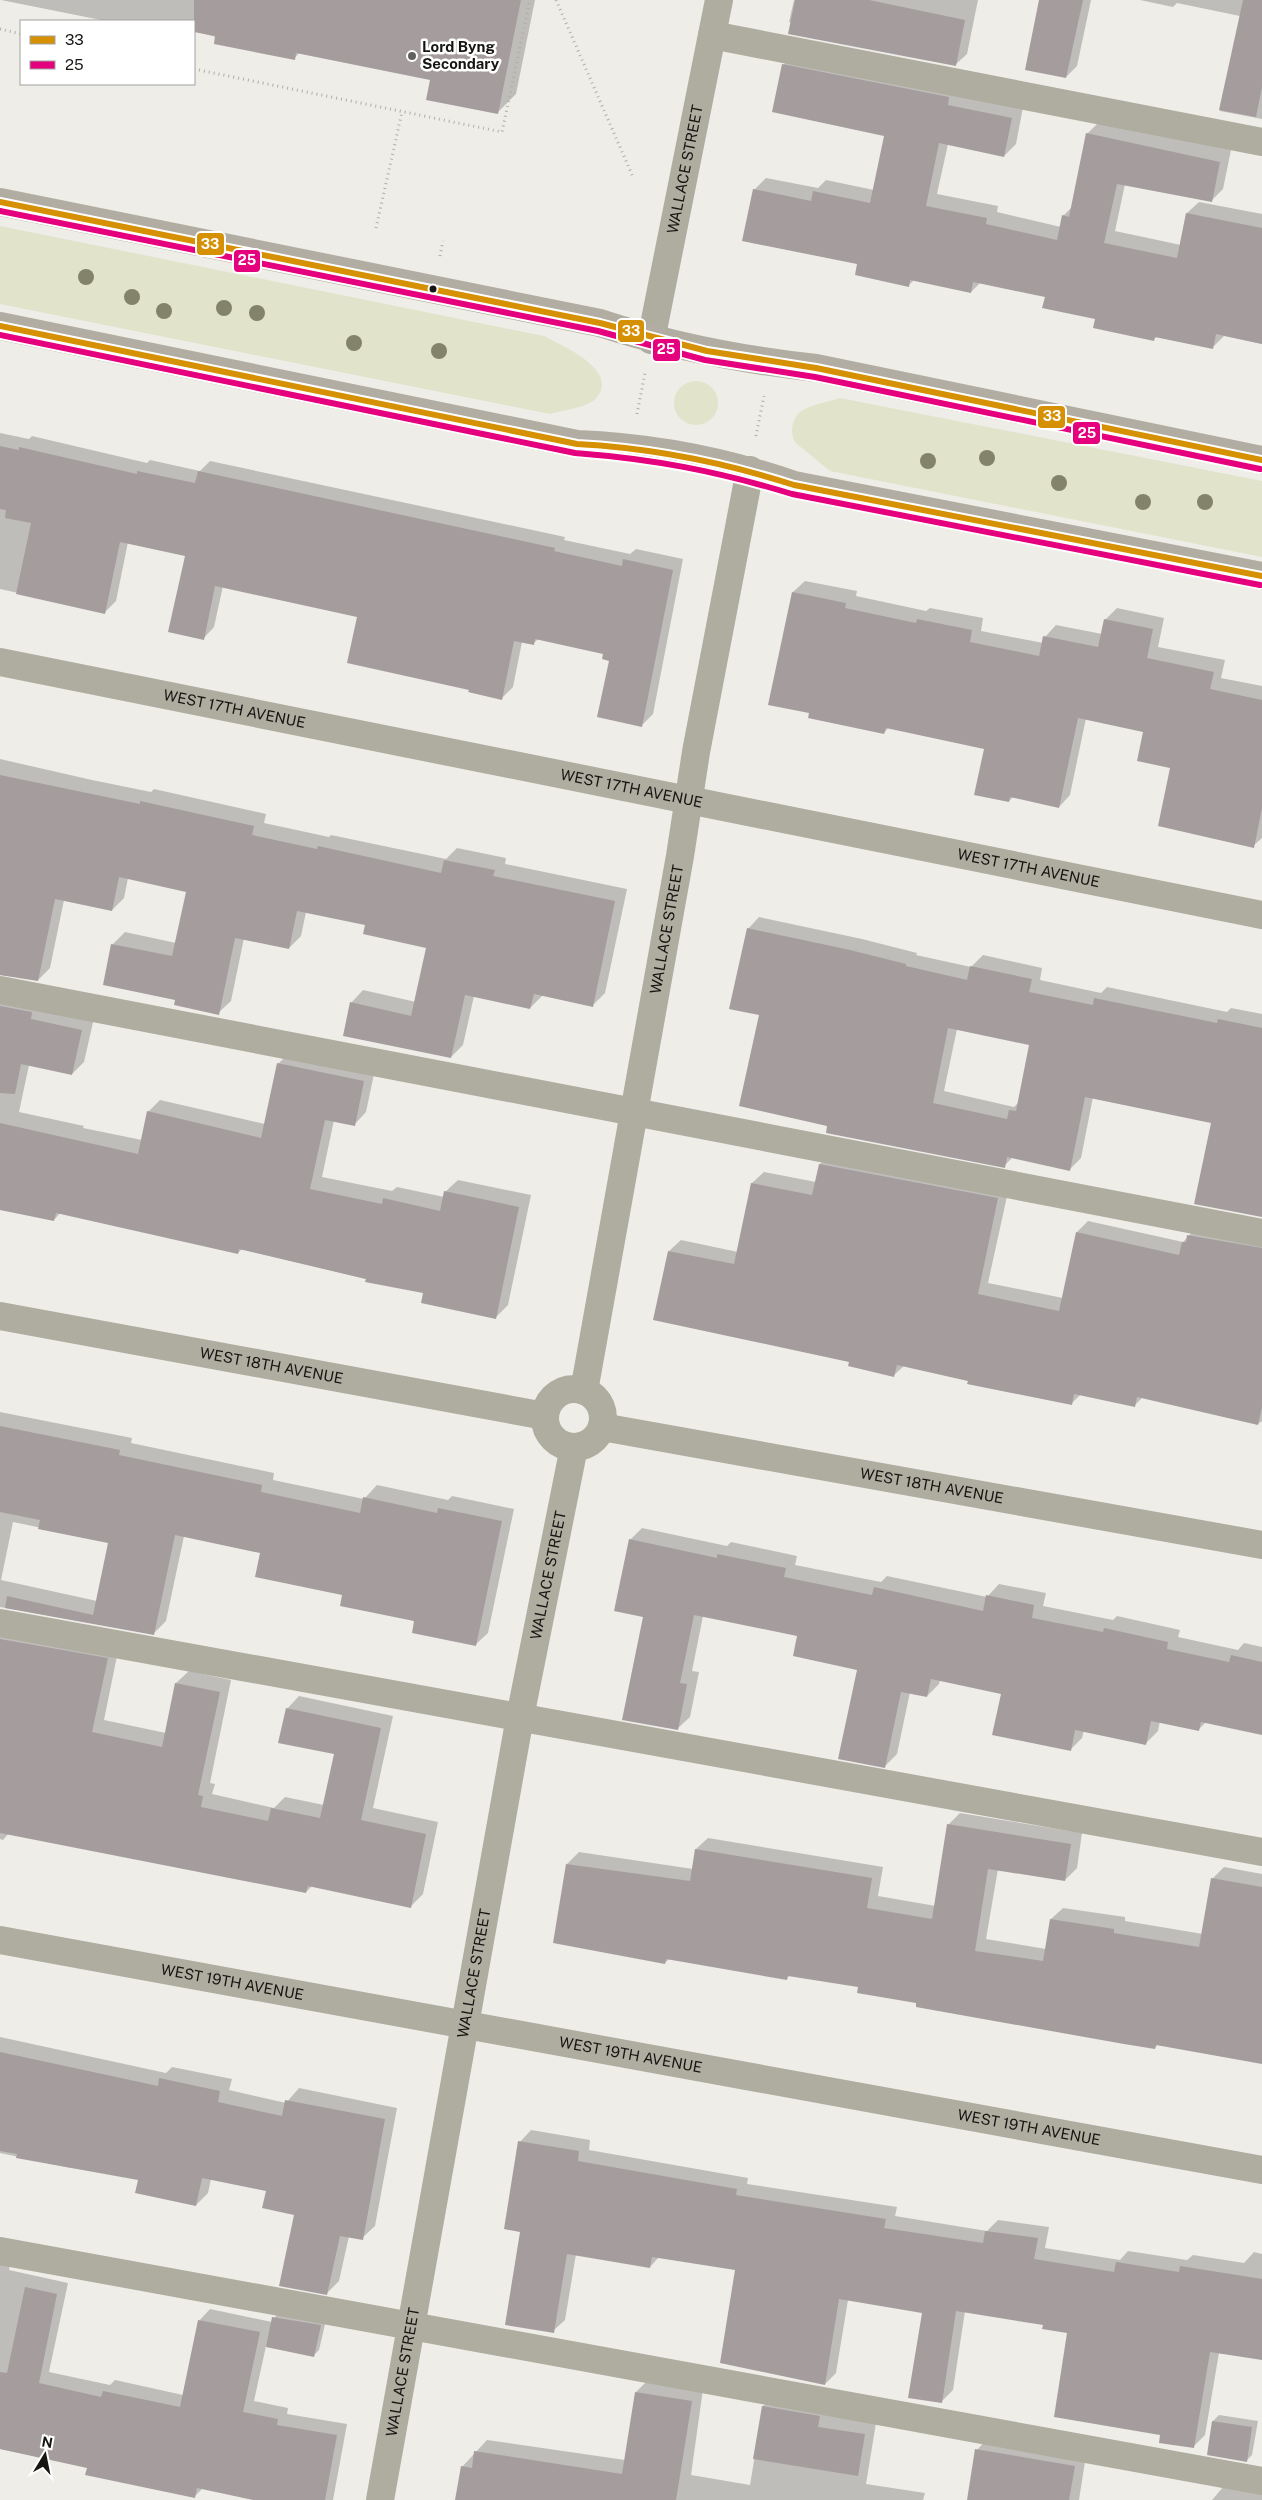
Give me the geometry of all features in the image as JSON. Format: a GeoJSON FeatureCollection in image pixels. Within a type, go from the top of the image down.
{"type":"FeatureCollection","features":[{"type":"Feature","properties":{"kind":"main road"},"geometry":{"type":"LineString","coordinates":[[0,202],[600,323],[652,340],[770,363],[816,368],[1262,460]]}},
{"type":"Feature","properties":{"kind":"main road"},"geometry":{"type":"LineString","coordinates":[[0,326],[577,444],[630,446],[750,470],[794,485],[1262,576]]}},
{"type":"Feature","properties":{"kind":"street","name":"WALLACE STREET"},"geometry":{"type":"LineString","coordinates":[[652,340],[719,0]]}},
{"type":"Feature","properties":{"kind":"street"},"geometry":{"type":"LineString","coordinates":[[712,35],[1262,142]]}},
{"type":"Feature","properties":{"kind":"street","name":"WALLACE STREET"},"geometry":{"type":"LineString","coordinates":[[584,1390],[696,752],[750,470]]}},
{"type":"Feature","properties":{"kind":"street","name":"WEST 17TH AVENUE"},"geometry":{"type":"LineString","coordinates":[[0,662],[1262,914]]}},
{"type":"Feature","properties":{"kind":"street"},"geometry":{"type":"LineString","coordinates":[[0,990],[1262,1233]]}},
{"type":"Feature","properties":{"kind":"street","name":"WEST 18TH AVENUE"},"geometry":{"type":"LineString","coordinates":[[0,1316],[545,1416]]}},
{"type":"Feature","properties":{"kind":"street"},"geometry":{"type":"LineString","coordinates":[[576,1388],[584,1390],[592,1395],[602,1409],[602,1427],[591,1442],[574,1447],[556,1441],[546,1426],[545,1416],[551,1399],[558,1394],[576,1388]]}},
{"type":"Feature","properties":{"kind":"street","name":"WEST 18TH AVENUE"},"geometry":{"type":"LineString","coordinates":[[602,1427],[1262,1545]]}},
{"type":"Feature","properties":{"kind":"street","name":"WALLACE STREET"},"geometry":{"type":"LineString","coordinates":[[380,2500],[520,1718],[574,1447]]}},
{"type":"Feature","properties":{"kind":"street"},"geometry":{"type":"LineString","coordinates":[[0,1623],[1262,1852]]}},
{"type":"Feature","properties":{"kind":"street","name":"WEST 19TH AVENUE"},"geometry":{"type":"LineString","coordinates":[[0,1940],[1262,2170]]}},
{"type":"Feature","properties":{"kind":"street"},"geometry":{"type":"LineString","coordinates":[[0,2251],[1262,2481]]}},
{"type":"Feature","properties":{"kind":"path"},"geometry":{"type":"LineString","coordinates":[[195,69],[502,132],[530,0]]}},
{"type":"Feature","properties":{"kind":"path"},"geometry":{"type":"LineString","coordinates":[[556,0],[633,177]]}},
{"type":"Feature","properties":{"kind":"path"},"geometry":{"type":"LineString","coordinates":[[0,29],[20,34]]}},
{"type":"Feature","properties":{"kind":"path"},"geometry":{"type":"LineString","coordinates":[[376,228],[402,112]]}},
{"type":"Feature","properties":{"kind":"path"},"geometry":{"type":"LineString","coordinates":[[440,259],[442,241]]}},
{"type":"Feature","properties":{"kind":"path"},"geometry":{"type":"LineString","coordinates":[[630,446],[652,340]]}},
{"type":"Feature","properties":{"kind":"path"},"geometry":{"type":"LineString","coordinates":[[750,470],[770,363]]}},
{"type":"Feature","properties":{"kind":"green space"},"geometry":{"type":"Polygon","coordinates":[[[0,226],[544,336],[582,357],[591,365],[598,372],[602,381],[601,390],[596,399],[587,404],[550,414],[0,304],[0,226]]]}},
{"type":"Feature","properties":{"kind":"green space"},"geometry":{"type":"Polygon","coordinates":[[[692,381],[700,381],[712,387],[718,403],[712,419],[700,425],[692,425],[680,419],[674,407],[674,399],[680,387],[692,381]]]}},
{"type":"Feature","properties":{"kind":"green space"},"geometry":{"type":"Polygon","coordinates":[[[840,398],[1262,481],[1262,557],[830,471],[797,444],[794,440],[792,426],[796,417],[803,410],[840,398]]]}},
{"type":"Feature","properties":{"kind":"building","name":"Lord Byng Secondary"},"geometry":{"type":"Polygon","coordinates":[[[194,0],[521,0],[498,114],[426,100],[430,80],[296,53],[295,60],[214,44],[215,36],[195,32],[194,0]]]}},
{"type":"Feature","properties":{"kind":"building"},"geometry":{"type":"Polygon","coordinates":[[[795,0],[869,0],[965,20],[956,66],[788,34],[795,0]]]}},
{"type":"Feature","properties":{"kind":"building"},"geometry":{"type":"Polygon","coordinates":[[[1039,0],[1083,0],[1066,78],[1025,70],[1039,0]]]}},
{"type":"Feature","properties":{"kind":"building"},"geometry":{"type":"Polygon","coordinates":[[[1243,0],[1262,0],[1262,87],[1256,117],[1219,110],[1243,0]]]}},
{"type":"Feature","properties":{"kind":"building"},"geometry":{"type":"Polygon","coordinates":[[[782,64],[949,97],[948,105],[1012,118],[1004,157],[939,143],[926,206],[987,218],[986,224],[1057,240],[1062,215],[1069,217],[1086,133],[1220,162],[1212,202],[1117,184],[1104,243],[1177,258],[1186,213],[1262,228],[1262,344],[1216,334],[1213,349],[1155,337],[1154,341],[1093,328],[1095,319],[1042,308],[1045,297],[973,282],[971,293],[910,280],[909,287],[855,275],[857,264],[742,241],[753,189],[811,201],[813,191],[870,203],[884,136],[772,112],[782,64]]]}},
{"type":"Feature","properties":{"kind":"building"},"geometry":{"type":"Polygon","coordinates":[[[0,446],[19,450],[19,447],[137,474],[137,471],[195,483],[198,471],[555,548],[554,551],[622,566],[623,559],[673,570],[642,727],[597,717],[609,661],[602,659],[603,654],[535,639],[534,645],[514,641],[502,700],[468,692],[469,690],[347,663],[357,617],[215,586],[204,640],[168,632],[185,556],[120,542],[105,614],[16,594],[31,523],[5,518],[6,510],[0,509],[0,446]]]}},
{"type":"Feature","properties":{"kind":"building"},"geometry":{"type":"Polygon","coordinates":[[[792,592],[846,603],[845,608],[916,623],[917,619],[972,630],[970,642],[1039,656],[1043,636],[1098,647],[1104,619],[1153,629],[1147,658],[1214,672],[1210,689],[1262,700],[1262,808],[1254,848],[1158,826],[1170,768],[1137,761],[1143,732],[1078,718],[1059,808],[1010,797],[1009,802],[974,795],[984,749],[886,728],[884,734],[808,718],[809,713],[768,705],[792,592]]]}},
{"type":"Feature","properties":{"kind":"building"},"geometry":{"type":"Polygon","coordinates":[[[0,775],[140,804],[140,801],[254,826],[252,835],[317,849],[318,846],[441,873],[444,860],[495,870],[493,876],[615,901],[593,1007],[534,994],[530,1009],[465,995],[451,1058],[343,1036],[350,1002],[411,1016],[426,948],[363,934],[365,925],[297,911],[289,949],[235,938],[219,1015],[174,1005],[175,1000],[103,985],[111,944],[172,956],[186,892],[119,877],[112,911],[55,899],[38,981],[0,975],[0,775]]]}},
{"type":"Feature","properties":{"kind":"building"},"geometry":{"type":"Polygon","coordinates":[[[747,928],[850,950],[906,964],[906,966],[967,980],[970,966],[1032,979],[1029,992],[1093,1005],[1094,998],[1217,1023],[1218,1019],[1262,1028],[1262,1217],[1194,1204],[1211,1123],[1085,1097],[1070,1171],[1007,1157],[1005,1168],[826,1133],[827,1126],[739,1106],[759,1015],[729,1009],[747,928]],[[948,1028],[933,1103],[1007,1119],[1009,1110],[1016,1111],[1029,1045],[948,1028]]]}},
{"type":"Feature","properties":{"kind":"building"},"geometry":{"type":"Polygon","coordinates":[[[0,1006],[32,1012],[31,1019],[82,1030],[72,1075],[21,1064],[15,1094],[0,1093],[0,1006]]]}},
{"type":"Feature","properties":{"kind":"building"},"geometry":{"type":"Polygon","coordinates":[[[277,1063],[364,1081],[355,1126],[325,1120],[310,1189],[382,1204],[383,1198],[440,1211],[444,1191],[519,1207],[496,1319],[421,1303],[423,1293],[365,1282],[366,1279],[239,1249],[238,1254],[56,1213],[54,1221],[0,1210],[0,1123],[138,1154],[147,1111],[261,1138],[277,1063]]]}},
{"type":"Feature","properties":{"kind":"building"},"geometry":{"type":"Polygon","coordinates":[[[819,1164],[998,1198],[978,1294],[1059,1311],[1076,1232],[1179,1255],[1182,1242],[1186,1242],[1187,1235],[1262,1248],[1262,1407],[1258,1425],[1137,1397],[1135,1407],[1074,1394],[1072,1405],[967,1384],[968,1381],[897,1365],[894,1377],[848,1366],[849,1362],[653,1320],[668,1251],[734,1264],[751,1183],[812,1195],[819,1164]]]}},
{"type":"Feature","properties":{"kind":"building"},"geometry":{"type":"Polygon","coordinates":[[[0,1426],[120,1450],[119,1455],[262,1485],[261,1492],[360,1513],[363,1497],[437,1513],[438,1508],[502,1521],[476,1646],[412,1633],[414,1621],[340,1606],[342,1595],[255,1577],[260,1553],[175,1535],[154,1635],[5,1608],[7,1596],[93,1615],[108,1543],[38,1529],[40,1520],[0,1512],[0,1426]]]}},
{"type":"Feature","properties":{"kind":"building"},"geometry":{"type":"Polygon","coordinates":[[[629,1539],[717,1558],[717,1554],[786,1568],[784,1577],[872,1595],[874,1587],[983,1611],[986,1595],[1034,1605],[1032,1618],[1103,1632],[1104,1628],[1168,1642],[1167,1649],[1229,1662],[1231,1655],[1262,1662],[1262,1735],[1201,1722],[1199,1731],[1151,1721],[1146,1745],[1075,1730],[1071,1751],[992,1735],[1001,1694],[931,1679],[927,1697],[901,1692],[885,1768],[838,1759],[857,1670],[793,1656],[797,1636],[694,1615],[680,1683],[687,1684],[678,1730],[622,1720],[643,1617],[614,1611],[629,1539]]]}},
{"type":"Feature","properties":{"kind":"building"},"geometry":{"type":"Polygon","coordinates":[[[0,1639],[108,1658],[92,1732],[162,1747],[175,1683],[220,1692],[198,1795],[203,1796],[201,1807],[268,1821],[271,1808],[320,1818],[334,1754],[278,1743],[286,1708],[381,1728],[361,1820],[426,1834],[411,1908],[308,1886],[306,1893],[0,1833],[0,1639]]]}},
{"type":"Feature","properties":{"kind":"building"},"geometry":{"type":"Polygon","coordinates":[[[947,1824],[1071,1844],[1065,1881],[988,1869],[975,1951],[1043,1961],[1050,1919],[1114,1929],[1114,1933],[1199,1947],[1211,1878],[1262,1887],[1262,2064],[1156,2045],[1155,2049],[1124,2044],[916,2007],[916,2003],[857,1993],[858,1987],[788,1976],[787,1980],[666,1959],[665,1964],[553,1943],[566,1864],[690,1881],[695,1849],[872,1878],[867,1908],[932,1919],[947,1824]]]}},
{"type":"Feature","properties":{"kind":"building"},"geometry":{"type":"Polygon","coordinates":[[[0,2052],[158,2086],[159,2078],[220,2091],[218,2102],[282,2116],[285,2100],[385,2119],[363,2240],[340,2236],[327,2295],[279,2286],[294,2215],[262,2208],[266,2191],[202,2178],[196,2206],[135,2193],[138,2180],[16,2158],[17,2154],[0,2151],[0,2052]]]}},
{"type":"Feature","properties":{"kind":"building"},"geometry":{"type":"Polygon","coordinates":[[[518,2141],[579,2151],[578,2161],[737,2189],[736,2195],[886,2219],[884,2228],[983,2243],[985,2231],[1038,2238],[1034,2259],[1114,2272],[1116,2262],[1179,2272],[1180,2266],[1262,2279],[1262,2360],[1210,2352],[1194,2448],[1159,2443],[1160,2435],[1054,2417],[1067,2333],[1042,2329],[1043,2325],[956,2311],[942,2403],[908,2398],[922,2313],[839,2299],[825,2385],[720,2363],[735,2270],[652,2257],[650,2268],[567,2254],[554,2333],[505,2325],[520,2232],[504,2229],[518,2141]]]}},
{"type":"Feature","properties":{"kind":"building"},"geometry":{"type":"Polygon","coordinates":[[[25,2287],[57,2294],[39,2383],[101,2397],[103,2391],[180,2407],[198,2320],[260,2332],[243,2412],[278,2419],[277,2425],[337,2435],[325,2500],[253,2500],[197,2488],[195,2498],[85,2475],[87,2468],[0,2449],[0,2372],[7,2373],[25,2287]]]}},
{"type":"Feature","properties":{"kind":"building"},"geometry":{"type":"Polygon","coordinates":[[[272,2317],[321,2325],[314,2357],[266,2347],[272,2317]]]}},
{"type":"Feature","properties":{"kind":"building"},"geometry":{"type":"Polygon","coordinates":[[[635,2392],[692,2401],[676,2500],[455,2500],[461,2466],[472,2468],[474,2451],[622,2474],[635,2392]]]}},
{"type":"Feature","properties":{"kind":"building"},"geometry":{"type":"Polygon","coordinates":[[[762,2406],[820,2416],[818,2427],[865,2434],[858,2476],[753,2459],[762,2406]]]}},
{"type":"Feature","properties":{"kind":"building"},"geometry":{"type":"Polygon","coordinates":[[[1212,2421],[1252,2427],[1247,2462],[1207,2455],[1212,2421]]]}},
{"type":"Feature","properties":{"kind":"building"},"geometry":{"type":"Polygon","coordinates":[[[975,2449],[1075,2466],[1069,2500],[967,2500],[975,2449]]]}},
{"type":"Feature","properties":{"kind":"transit line","name":"33"},"geometry":{"type":"LineString","coordinates":[[0,202],[600,323],[707,351],[816,368],[1262,460]]}},
{"type":"Feature","properties":{"kind":"transit line","name":"25"},"geometry":{"type":"LineString","coordinates":[[0,211],[598,331],[705,360],[815,377],[1260,469]]}},
{"type":"Feature","properties":{"kind":"transit line","name":"33"},"geometry":{"type":"LineString","coordinates":[[0,326],[577,444],[633,449],[687,457],[741,469],[794,485],[1262,576]]}},
{"type":"Feature","properties":{"kind":"transit line","name":"25"},"geometry":{"type":"LineString","coordinates":[[0,335],[575,453],[685,467],[792,494],[1260,585]]}},
{"type":"Feature","properties":{"kind":"place","name":"Lord Byng Secondary"},"geometry":{"type":"Point","coordinates":[412,56]}}]}
